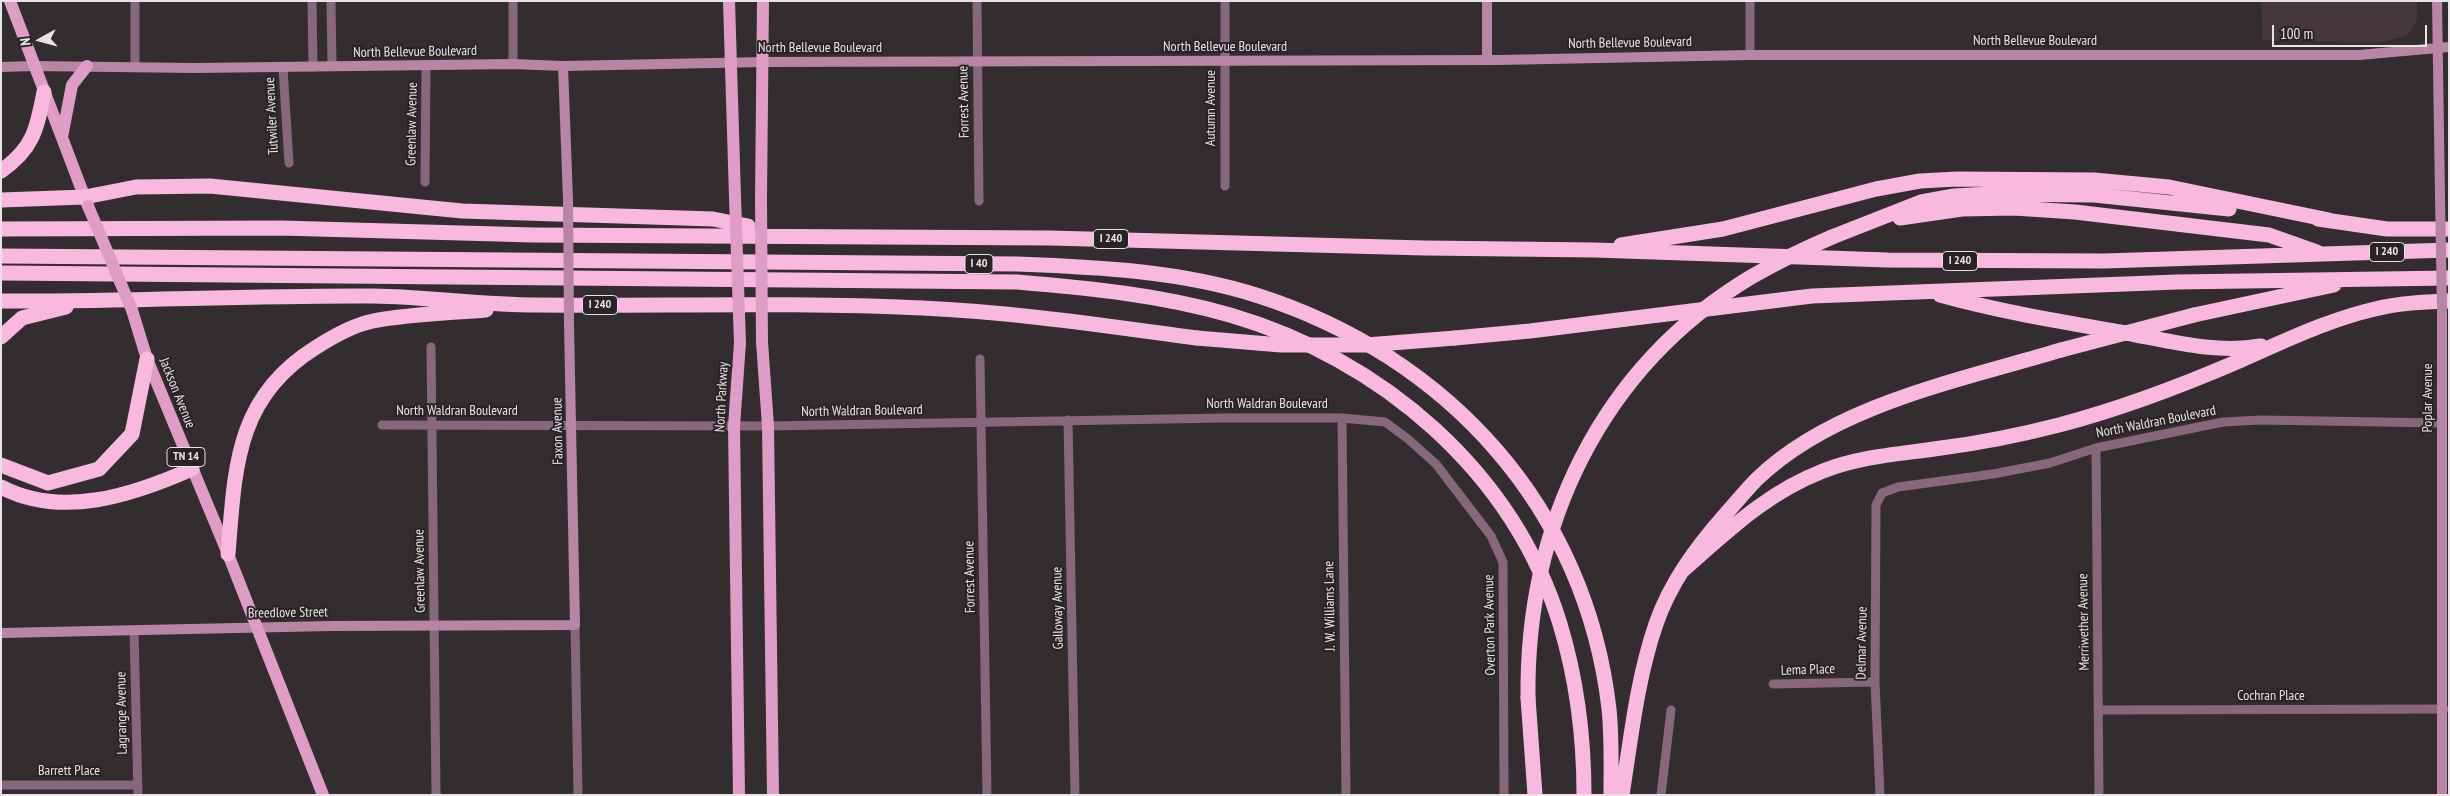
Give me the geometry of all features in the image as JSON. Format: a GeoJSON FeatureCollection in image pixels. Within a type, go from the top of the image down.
{"type":"FeatureCollection","features":[{"type":"Feature","properties":{"kind":"highway"},"geometry":{"type":"LineString","coordinates":[[1,171],[16,161],[36,132],[44,92]]}},
{"type":"Feature","properties":{"kind":"highway"},"geometry":{"type":"LineString","coordinates":[[1595,250],[1723,229],[1876,190],[1920,181],[1957,179],[2094,180],[2169,187],[2329,220]]}},
{"type":"Feature","properties":{"kind":"highway"},"geometry":{"type":"LineString","coordinates":[[1,200],[87,201],[136,187],[210,186],[462,211],[713,219],[796,235]]}},
{"type":"Feature","properties":{"kind":"highway"},"geometry":{"type":"LineString","coordinates":[[1535,795],[1528,698],[1531,620],[1547,542],[1574,473],[1612,407],[1660,350],[1721,297],[1774,264],[1832,237],[1891,219],[1954,196],[1989,194],[2094,195],[2329,220],[2387,229],[2449,229]]}},
{"type":"Feature","properties":{"kind":"highway"},"geometry":{"type":"LineString","coordinates":[[1922,208],[1988,208],[2075,212],[2269,235],[2326,255]]}},
{"type":"Feature","properties":{"kind":"highway","name":"I 240"},"geometry":{"type":"LineString","coordinates":[[1,229],[281,228],[533,235],[796,235],[1050,238],[1406,248],[1595,250],[1897,260],[2104,261],[2449,250]]}},
{"type":"Feature","properties":{"kind":"highway","name":"I 40"},"geometry":{"type":"LineString","coordinates":[[1,256],[1017,264],[1073,266],[1168,276],[1258,296],[1335,326],[1400,363],[1457,408],[1483,434],[1519,478],[1561,547],[1592,628],[1609,710],[1611,795]]}},
{"type":"Feature","properties":{"kind":"highway","name":"I 40"},"geometry":{"type":"LineString","coordinates":[[1,273],[1008,282],[1068,286],[1146,296],[1232,316],[1324,352],[1348,364],[1387,389],[1427,421],[1454,447],[1503,507],[1530,552],[1547,588],[1560,623],[1577,696],[1584,795]]}},
{"type":"Feature","properties":{"kind":"highway"},"geometry":{"type":"LineString","coordinates":[[1622,795],[1638,689],[1647,653],[1657,622],[1682,571],[1704,539],[1758,479],[1813,438],[1840,422],[1884,403],[2061,350],[2237,305],[2295,295],[2359,278]]}},
{"type":"Feature","properties":{"kind":"highway","name":"I 240"},"geometry":{"type":"LineString","coordinates":[[1,301],[87,302],[186,298],[377,296],[532,305],[775,303],[925,308],[1054,319],[1197,338],[1281,345],[1366,345],[1530,331],[1812,296],[2359,278],[2449,278]]}},
{"type":"Feature","properties":{"kind":"highway"},"geometry":{"type":"LineString","coordinates":[[1926,291],[1994,310],[2190,345],[2232,348],[2276,343]]}},
{"type":"Feature","properties":{"kind":"highway"},"geometry":{"type":"LineString","coordinates":[[1,337],[22,318],[87,302]]}},
{"type":"Feature","properties":{"kind":"highway"},"geometry":{"type":"LineString","coordinates":[[1682,571],[1754,507],[1778,492],[1823,470],[1861,460],[1995,440],[2060,424],[2140,399],[2240,360],[2276,343],[2374,309],[2399,304],[2445,305]]}},
{"type":"Feature","properties":{"kind":"highway"},"geometry":{"type":"LineString","coordinates":[[228,554],[236,467],[247,427],[265,392],[287,368],[335,336],[372,321],[532,305]]}},
{"type":"Feature","properties":{"kind":"highway"},"geometry":{"type":"LineString","coordinates":[[1,465],[48,483],[99,468],[132,434],[147,359]]}},
{"type":"Feature","properties":{"kind":"highway"},"geometry":{"type":"LineString","coordinates":[[1,487],[50,503],[107,499],[150,487],[192,469]]}},
{"type":"Feature","properties":{"kind":"main road","name":"Jackson Avenue"},"geometry":{"type":"LineString","coordinates":[[10,1],[33,66],[132,310],[147,359],[228,554],[323,795]]}},
{"type":"Feature","properties":{"kind":"main road","name":"North Parkway"},"geometry":{"type":"LineString","coordinates":[[729,1],[729,62],[740,343],[734,426],[739,795]]}},
{"type":"Feature","properties":{"kind":"main road"},"geometry":{"type":"LineString","coordinates":[[763,1],[762,342],[768,426],[773,795]]}},
{"type":"Feature","properties":{"kind":"main road"},"geometry":{"type":"LineString","coordinates":[[62,137],[72,85],[87,66]]}},
{"type":"Feature","properties":{"kind":"street"},"geometry":{"type":"LineString","coordinates":[[135,1],[135,67]]}},
{"type":"Feature","properties":{"kind":"street"},"geometry":{"type":"LineString","coordinates":[[312,1],[313,67]]}},
{"type":"Feature","properties":{"kind":"street"},"geometry":{"type":"LineString","coordinates":[[331,1],[332,66]]}},
{"type":"Feature","properties":{"kind":"street"},"geometry":{"type":"LineString","coordinates":[[513,1],[513,64]]}},
{"type":"Feature","properties":{"kind":"street","name":"Forrest Avenue"},"geometry":{"type":"LineString","coordinates":[[976,1],[979,202]]}},
{"type":"Feature","properties":{"kind":"street","name":"Autumn Avenue"},"geometry":{"type":"LineString","coordinates":[[1225,1],[1225,186]]}},
{"type":"Feature","properties":{"kind":"street"},"geometry":{"type":"LineString","coordinates":[[1487,1],[1487,60]]}},
{"type":"Feature","properties":{"kind":"street"},"geometry":{"type":"LineString","coordinates":[[1750,1],[1750,55]]}},
{"type":"Feature","properties":{"kind":"street","name":"Poplar Avenue"},"geometry":{"type":"LineString","coordinates":[[2437,1],[2440,196],[2445,305],[2441,422],[2444,709],[2442,795]]}},
{"type":"Feature","properties":{"kind":"street"},"geometry":{"type":"LineString","coordinates":[[2438,28],[2449,29]]}},
{"type":"Feature","properties":{"kind":"street","name":"North Bellevue Boulevard"},"geometry":{"type":"LineString","coordinates":[[1,67],[283,68],[513,64],[563,66],[729,62],[1487,60],[1750,55],[2359,54],[2449,47]]}},
{"type":"Feature","properties":{"kind":"street","name":"Greenlaw Avenue"},"geometry":{"type":"LineString","coordinates":[[425,182],[426,66]]}},
{"type":"Feature","properties":{"kind":"street","name":"Faxon Avenue"},"geometry":{"type":"LineString","coordinates":[[563,66],[568,200],[578,795]]}},
{"type":"Feature","properties":{"kind":"street","name":"Tutwiler Avenue"},"geometry":{"type":"LineString","coordinates":[[283,68],[289,163]]}},
{"type":"Feature","properties":{"kind":"street","name":"Greenlaw Avenue"},"geometry":{"type":"LineString","coordinates":[[431,347],[436,795]]}},
{"type":"Feature","properties":{"kind":"street","name":"Forrest Avenue"},"geometry":{"type":"LineString","coordinates":[[980,359],[987,795]]}},
{"type":"Feature","properties":{"kind":"street","name":"North Waldran Boulevard"},"geometry":{"type":"LineString","coordinates":[[382,424],[768,426],[1068,420],[1342,418]]}},
{"type":"Feature","properties":{"kind":"street","name":"J. W. Williams Lane"},"geometry":{"type":"LineString","coordinates":[[1342,418],[1346,795]]}},
{"type":"Feature","properties":{"kind":"street","name":"Overton Park Avenue"},"geometry":{"type":"LineString","coordinates":[[1342,418],[1385,422],[1436,464],[1491,536],[1503,562],[1505,659],[1504,795]]}},
{"type":"Feature","properties":{"kind":"street","name":"Galloway Avenue"},"geometry":{"type":"LineString","coordinates":[[1068,420],[1075,795]]}},
{"type":"Feature","properties":{"kind":"street","name":"North Waldran Boulevard"},"geometry":{"type":"LineString","coordinates":[[1882,493],[1898,487],[1992,474],[2050,463],[2096,448],[2233,422],[2261,420],[2441,422]]}},
{"type":"Feature","properties":{"kind":"street","name":"Merriwether Avenue"},"geometry":{"type":"LineString","coordinates":[[2096,448],[2098,795]]}},
{"type":"Feature","properties":{"kind":"street","name":"Delmar Avenue"},"geometry":{"type":"LineString","coordinates":[[1880,795],[1875,682],[1876,505],[1882,493]]}},
{"type":"Feature","properties":{"kind":"street","name":"Breedlove Street"},"geometry":{"type":"LineString","coordinates":[[1,633],[256,627],[575,625]]}},
{"type":"Feature","properties":{"kind":"street","name":"Lagrange Avenue"},"geometry":{"type":"LineString","coordinates":[[134,631],[138,795]]}},
{"type":"Feature","properties":{"kind":"street","name":"Lema Place"},"geometry":{"type":"LineString","coordinates":[[1773,684],[1875,682]]}},
{"type":"Feature","properties":{"kind":"street","name":"Cochran Place"},"geometry":{"type":"LineString","coordinates":[[2098,710],[2444,709]]}},
{"type":"Feature","properties":{"kind":"street"},"geometry":{"type":"LineString","coordinates":[[1661,795],[1671,710]]}},
{"type":"Feature","properties":{"kind":"street","name":"Barrett Place"},"geometry":{"type":"LineString","coordinates":[[1,785],[137,785]]}},
{"type":"Feature","properties":{"kind":"shaded area"},"geometry":{"type":"Polygon","coordinates":[[[2261,1],[2417,1],[2417,20],[2407,36],[2377,43],[2263,40],[2261,1]]]}}]}
